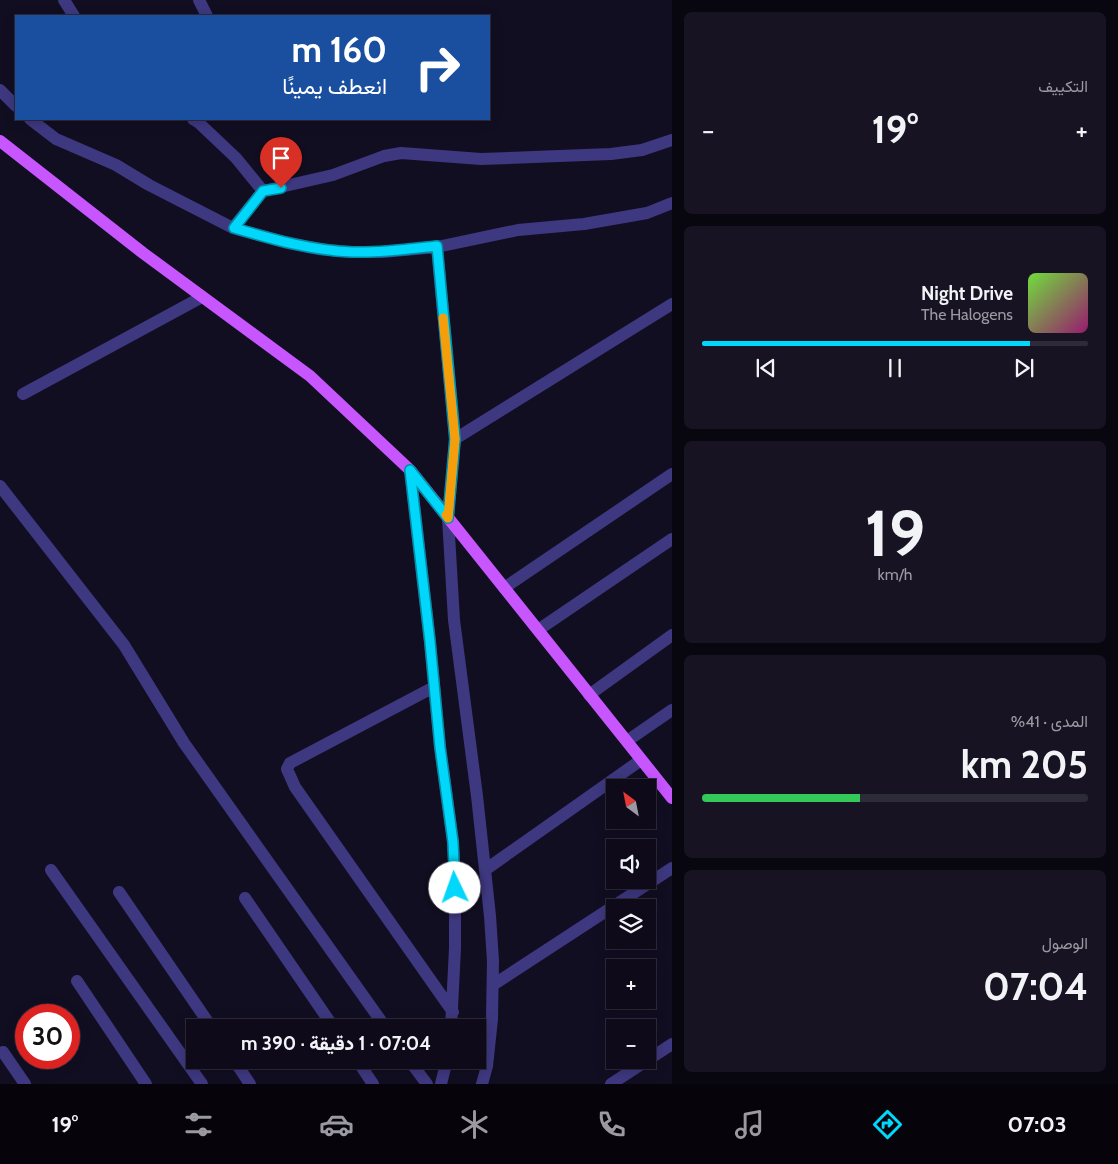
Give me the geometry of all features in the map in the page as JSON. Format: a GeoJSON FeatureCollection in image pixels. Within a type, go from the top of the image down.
{"type":"FeatureCollection","features":[{"type":"Feature","properties":{"kind":"main road"},"geometry":{"type":"LineString","coordinates":[[1,145],[310,376],[342,404],[410,470],[672,798]]}},
{"type":"Feature","properties":{"kind":"street"},"geometry":{"type":"LineString","coordinates":[[64,0],[73,15]]}},
{"type":"Feature","properties":{"kind":"street"},"geometry":{"type":"LineString","coordinates":[[200,0],[207,15]]}},
{"type":"Feature","properties":{"kind":"street"},"geometry":{"type":"LineString","coordinates":[[0,90],[15,105]]}},
{"type":"Feature","properties":{"kind":"street"},"geometry":{"type":"LineString","coordinates":[[31,120],[56,139],[116,165],[148,185],[234,228],[284,242],[351,252],[383,252],[437,246],[518,230],[584,224],[647,212],[672,203]]}},
{"type":"Feature","properties":{"kind":"street"},"geometry":{"type":"LineString","coordinates":[[194,120],[236,158],[263,191]]}},
{"type":"Feature","properties":{"kind":"street"},"geometry":{"type":"LineString","coordinates":[[234,228],[263,191],[333,176],[384,156],[401,153],[481,159],[602,155],[642,150],[672,140]]}},
{"type":"Feature","properties":{"kind":"street"},"geometry":{"type":"LineString","coordinates":[[437,246],[455,439],[448,518],[454,620],[477,796],[490,916],[492,1019],[487,1066],[482,1084]]}},
{"type":"Feature","properties":{"kind":"street"},"geometry":{"type":"LineString","coordinates":[[23,394],[202,297]]}},
{"type":"Feature","properties":{"kind":"street"},"geometry":{"type":"LineString","coordinates":[[455,439],[672,304]]}},
{"type":"Feature","properties":{"kind":"street"},"geometry":{"type":"LineString","coordinates":[[410,470],[440,747],[453,842],[455,888],[452,1019]]}},
{"type":"Feature","properties":{"kind":"street"},"geometry":{"type":"LineString","coordinates":[[504,588],[672,474]]}},
{"type":"Feature","properties":{"kind":"street"},"geometry":{"type":"LineString","coordinates":[[0,486],[124,645],[184,743],[380,1019]]}},
{"type":"Feature","properties":{"kind":"street"},"geometry":{"type":"LineString","coordinates":[[538,630],[672,539]]}},
{"type":"Feature","properties":{"kind":"street"},"geometry":{"type":"LineString","coordinates":[[589,695],[672,635]]}},
{"type":"Feature","properties":{"kind":"street"},"geometry":{"type":"LineString","coordinates":[[434,687],[290,763],[286,769],[295,787],[453,1012]]}},
{"type":"Feature","properties":{"kind":"street"},"geometry":{"type":"LineString","coordinates":[[627,741],[672,710]]}},
{"type":"Feature","properties":{"kind":"street"},"geometry":{"type":"LineString","coordinates":[[484,870],[641,760]]}},
{"type":"Feature","properties":{"kind":"street"},"geometry":{"type":"LineString","coordinates":[[492,985],[672,868]]}},
{"type":"Feature","properties":{"kind":"street"},"geometry":{"type":"LineString","coordinates":[[51,870],[202,1084]]}},
{"type":"Feature","properties":{"kind":"street"},"geometry":{"type":"LineString","coordinates":[[119,892],[206,1019]]}},
{"type":"Feature","properties":{"kind":"street"},"geometry":{"type":"LineString","coordinates":[[245,898],[328,1019]]}},
{"type":"Feature","properties":{"kind":"street"},"geometry":{"type":"LineString","coordinates":[[78,981],[146,1084]]}},
{"type":"Feature","properties":{"kind":"street"},"geometry":{"type":"LineString","coordinates":[[611,1084],[672,1044]]}},
{"type":"Feature","properties":{"kind":"street"},"geometry":{"type":"LineString","coordinates":[[3,1052],[25,1084]]}},
{"type":"Feature","properties":{"kind":"street"},"geometry":{"type":"LineString","coordinates":[[240,1069],[250,1084]]}},
{"type":"Feature","properties":{"kind":"street"},"geometry":{"type":"LineString","coordinates":[[363,1069],[373,1084]]}},
{"type":"Feature","properties":{"kind":"street"},"geometry":{"type":"LineString","coordinates":[[416,1069],[426,1084]]}},
{"type":"Feature","properties":{"kind":"street"},"geometry":{"type":"LineString","coordinates":[[441,1084],[445,1069]]}},
{"type":"Feature","properties":{"kind":"slow traffic"},"geometry":{"type":"LineString","coordinates":[[443,318],[455,439],[448,518],[446,515]]}},
{"type":"Feature","properties":{"kind":"route"},"geometry":{"type":"LineString","coordinates":[[281,188],[263,191],[234,228],[284,242],[319,249],[351,252],[383,252],[437,246],[455,439],[448,518],[410,470],[440,747],[453,842],[455,888]]}}]}
